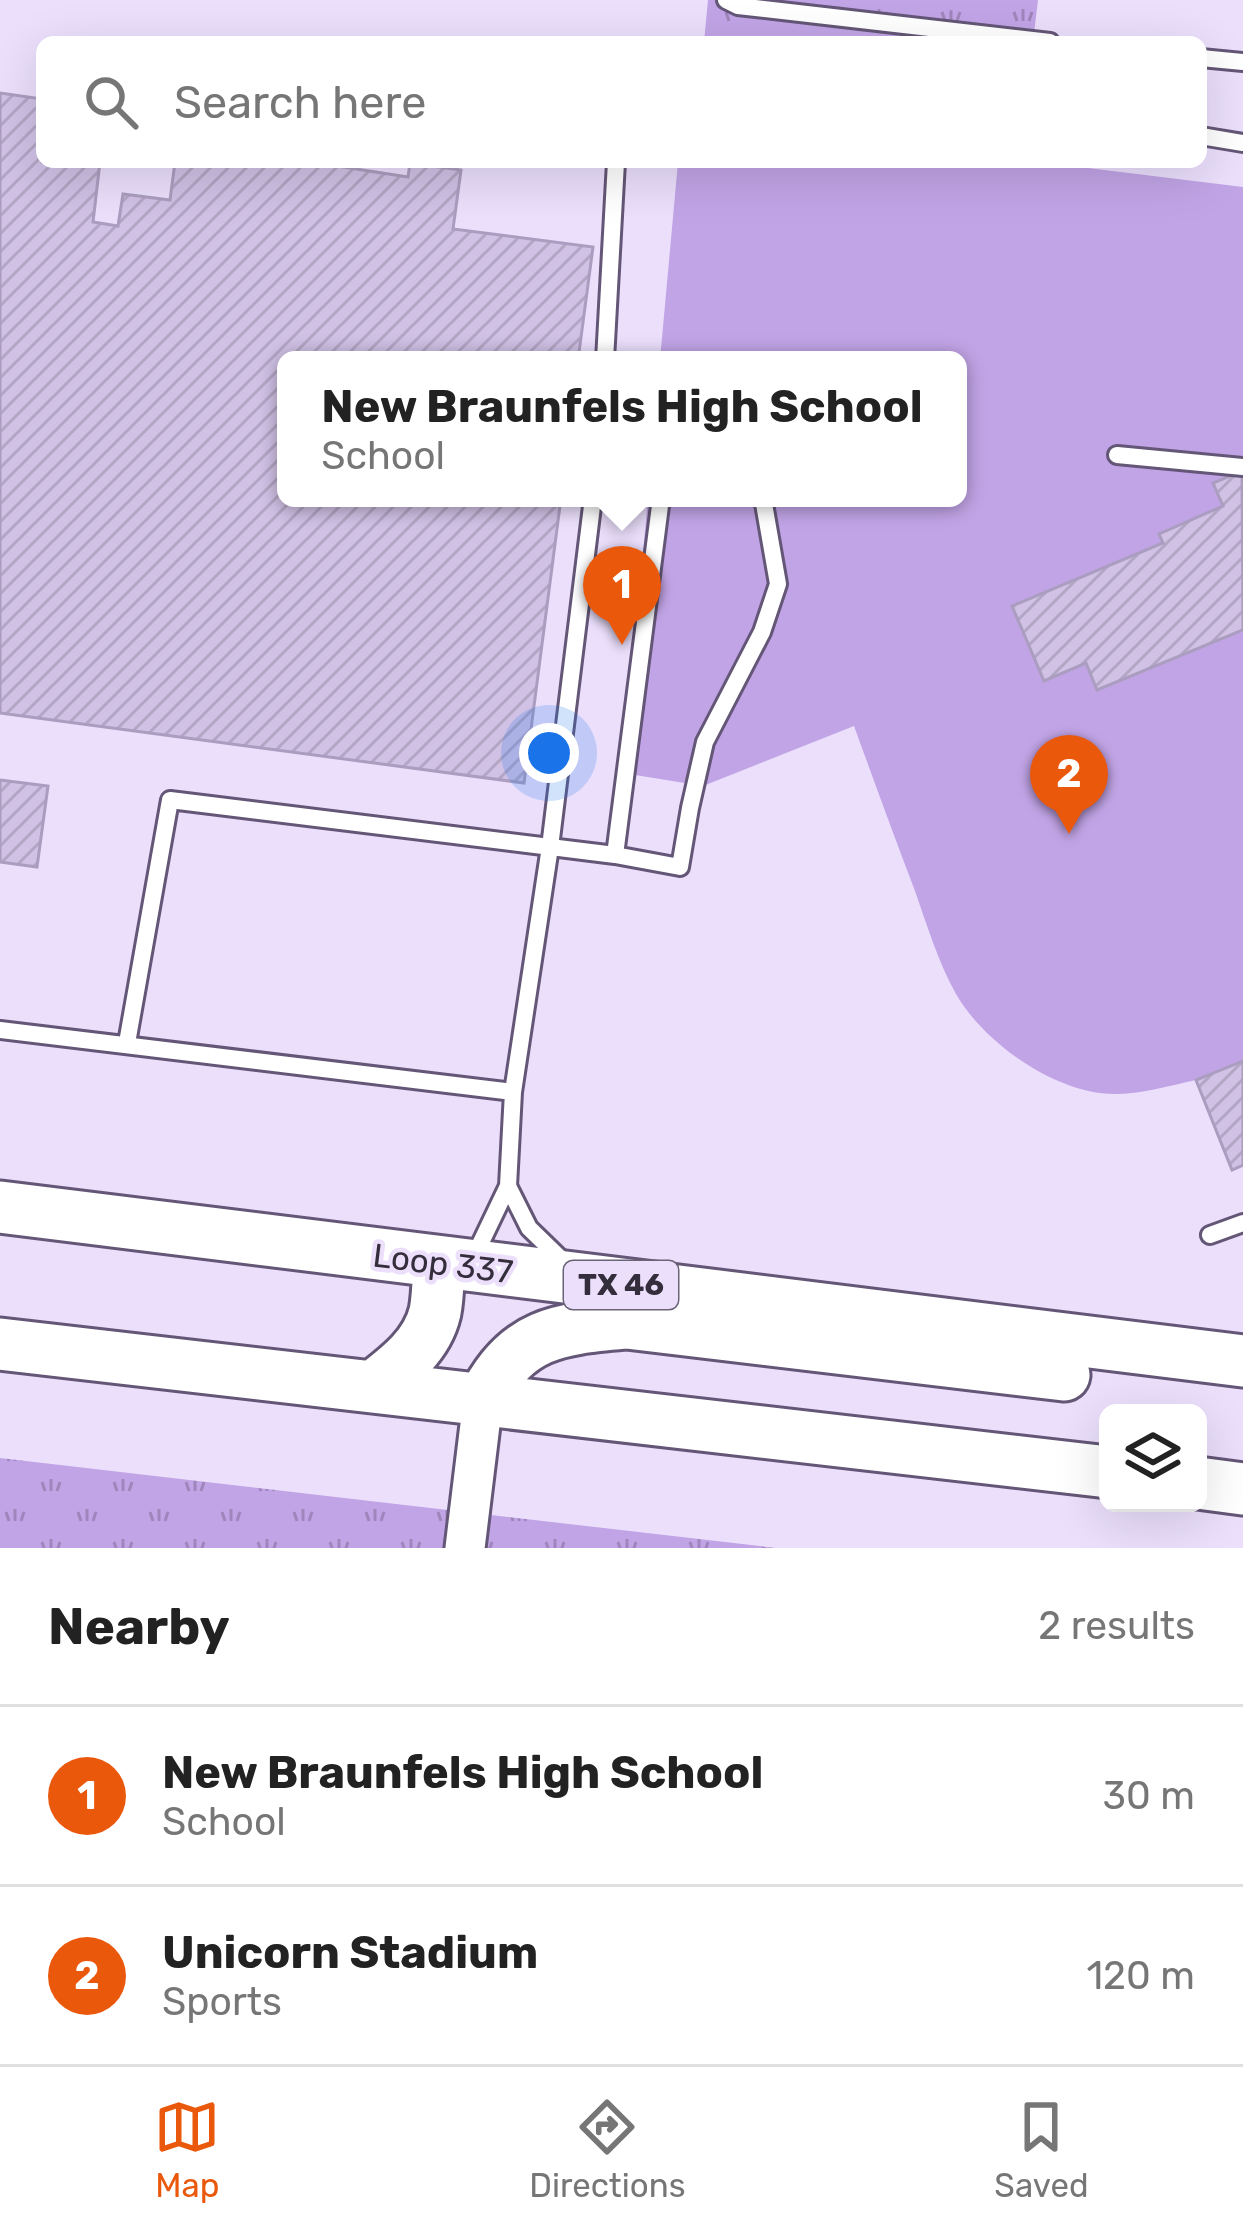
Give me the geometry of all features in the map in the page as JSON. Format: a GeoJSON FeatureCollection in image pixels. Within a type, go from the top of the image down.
{"type":"FeatureCollection","features":[{"type":"Feature","properties":{"kind":"main road","name":"Loop 337"},"geometry":{"type":"LineString","coordinates":[[0,1207],[1243,1361]]}},
{"type":"Feature","properties":{"kind":"main road"},"geometry":{"type":"LineString","coordinates":[[374,1387],[405,1363],[423,1339],[454,1265]]}},
{"type":"Feature","properties":{"kind":"main road"},"geometry":{"type":"LineString","coordinates":[[483,1400],[506,1362],[536,1339],[569,1328],[627,1323],[1243,1396]]}},
{"type":"Feature","properties":{"kind":"main road"},"geometry":{"type":"LineString","coordinates":[[0,1344],[1099,1471]]}},
{"type":"Feature","properties":{"kind":"main road"},"geometry":{"type":"LineString","coordinates":[[1207,1484],[1243,1489]]}},
{"type":"Feature","properties":{"kind":"street"},"geometry":{"type":"LineString","coordinates":[[465,1548],[483,1400]]}},
{"type":"Feature","properties":{"kind":"lane"},"geometry":{"type":"LineString","coordinates":[[727,0],[738,6],[904,34],[940,36]]}},
{"type":"Feature","properties":{"kind":"lane"},"geometry":{"type":"LineString","coordinates":[[1207,59],[1243,62]]}},
{"type":"Feature","properties":{"kind":"lane"},"geometry":{"type":"LineString","coordinates":[[1207,137],[1243,143]]}},
{"type":"Feature","properties":{"kind":"lane"},"geometry":{"type":"LineString","coordinates":[[606,351],[616,168]]}},
{"type":"Feature","properties":{"kind":"lane"},"geometry":{"type":"LineString","coordinates":[[1117,455],[1243,467]]}},
{"type":"Feature","properties":{"kind":"lane"},"geometry":{"type":"LineString","coordinates":[[583,1280],[529,1228],[508,1186],[513,1092],[550,848],[591,507]]}},
{"type":"Feature","properties":{"kind":"lane"},"geometry":{"type":"LineString","coordinates":[[615,855],[660,507]]}},
{"type":"Feature","properties":{"kind":"lane"},"geometry":{"type":"LineString","coordinates":[[127,1043],[170,800],[680,867],[705,742],[762,632],[778,584],[765,507]]}},
{"type":"Feature","properties":{"kind":"lane"},"geometry":{"type":"LineString","coordinates":[[0,1030],[513,1092]]}},
{"type":"Feature","properties":{"kind":"lane"},"geometry":{"type":"LineString","coordinates":[[454,1265],[508,1186]]}},
{"type":"Feature","properties":{"kind":"lane"},"geometry":{"type":"LineString","coordinates":[[1243,1223],[1210,1235],[1243,1238]]}},
{"type":"Feature","properties":{"kind":"green space"},"geometry":{"type":"Polygon","coordinates":[[[708,0],[1038,0],[1034,36],[705,36],[708,0]]]}},
{"type":"Feature","properties":{"kind":"green space"},"geometry":{"type":"Polygon","coordinates":[[[734,0],[841,9],[837,36],[729,36],[734,0]]]}},
{"type":"Feature","properties":{"kind":"green space"},"geometry":{"type":"Polygon","coordinates":[[[901,0],[1009,0],[1006,17],[900,4],[901,0]]]}},
{"type":"Feature","properties":{"kind":"green space"},"geometry":{"type":"Polygon","coordinates":[[[677,168],[1088,168],[1243,187],[1243,1165],[1232,1170],[1196,1080],[1124,1094],[1092,1092],[1024,1062],[968,1012],[938,956],[854,726],[703,786],[623,773],[647,507],[967,507],[967,351],[661,351],[677,168]]]}},
{"type":"Feature","properties":{"kind":"green space"},"geometry":{"type":"Polygon","coordinates":[[[0,1458],[776,1548],[0,1548],[0,1458]]]}},
{"type":"Feature","properties":{"kind":"building"},"geometry":{"type":"Polygon","coordinates":[[[0,93],[36,98],[36,168],[99,168],[93,222],[118,226],[123,194],[170,200],[174,168],[350,168],[408,177],[409,168],[446,168],[461,170],[453,229],[593,247],[579,351],[277,351],[277,507],[560,507],[524,783],[0,713],[0,93]]]}},
{"type":"Feature","properties":{"kind":"building"},"geometry":{"type":"Polygon","coordinates":[[[1242,471],[1243,630],[1097,690],[1086,663],[1044,681],[1012,606],[1163,543],[1159,534],[1223,506],[1213,483],[1242,471]]]}},
{"type":"Feature","properties":{"kind":"building"},"geometry":{"type":"Polygon","coordinates":[[[0,780],[48,786],[37,867],[0,862],[0,780]]]}},
{"type":"Feature","properties":{"kind":"building"},"geometry":{"type":"Polygon","coordinates":[[[1243,1061],[1243,1165],[1232,1170],[1196,1080],[1243,1061]]]}},
{"type":"Feature","properties":{"kind":"place","name":"New Braunfels High School"},"geometry":{"type":"Point","coordinates":[622,645]}},
{"type":"Feature","properties":{"kind":"place","name":"Unicorn Stadium"},"geometry":{"type":"Point","coordinates":[1069,834]}}]}
